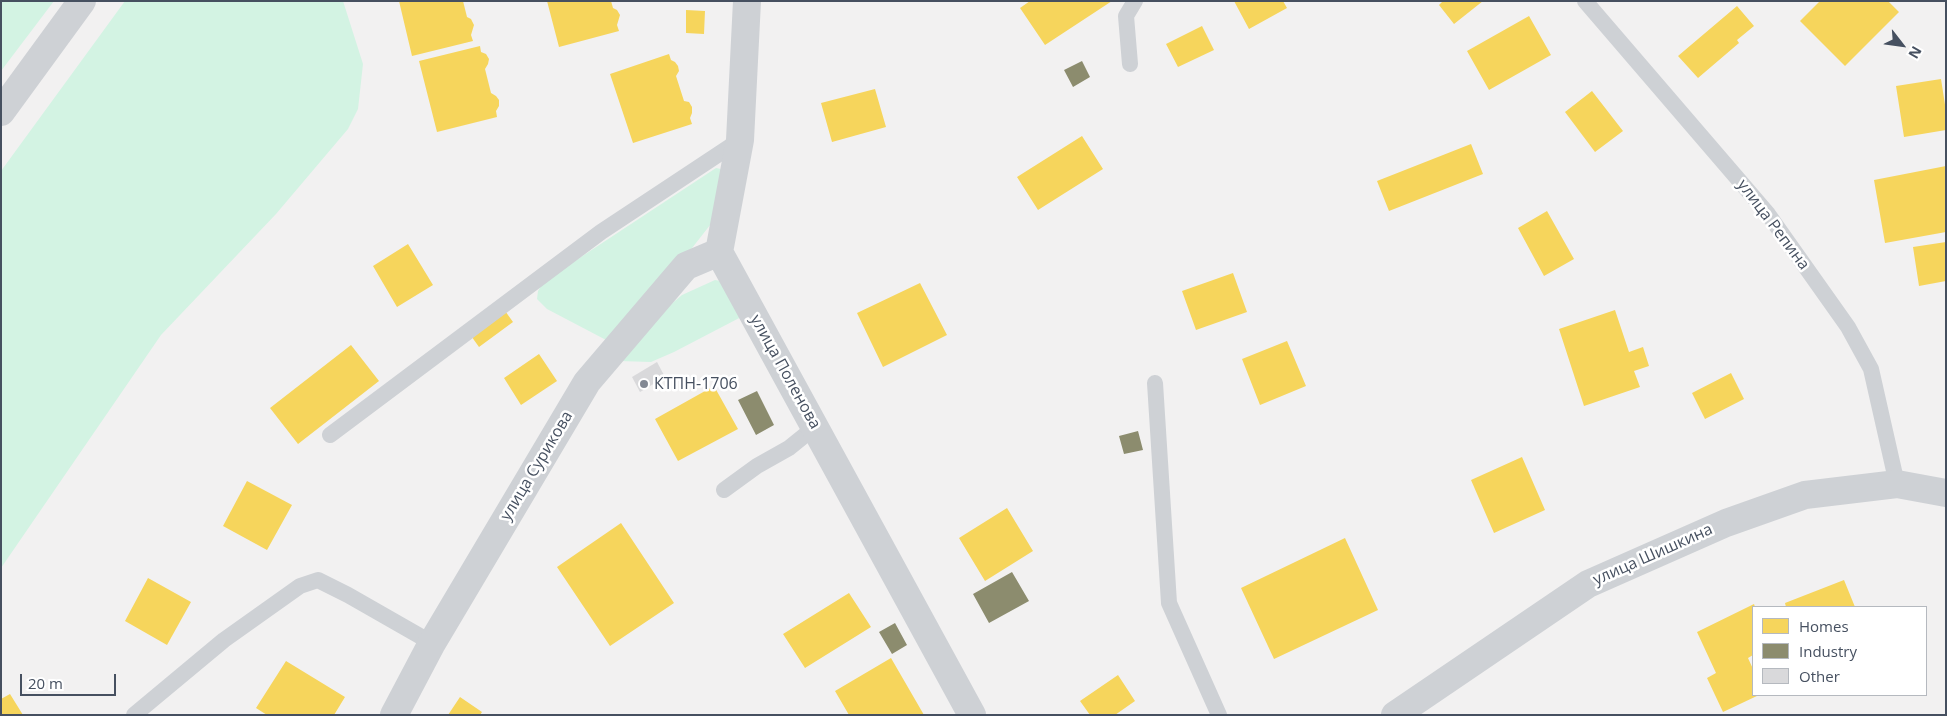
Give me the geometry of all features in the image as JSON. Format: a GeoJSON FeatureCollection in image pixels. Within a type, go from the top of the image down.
{"type":"FeatureCollection","features":[{"type":"Feature","properties":{"kind":"street"},"geometry":{"type":"LineString","coordinates":[[1,112],[82,1]]}},
{"type":"Feature","properties":{"kind":"street"},"geometry":{"type":"LineString","coordinates":[[719,252],[740,140],[747,1]]}},
{"type":"Feature","properties":{"kind":"street","name":"улица Поленова"},"geometry":{"type":"LineString","coordinates":[[719,252],[972,715]]}},
{"type":"Feature","properties":{"kind":"street","name":"улица Сурикова"},"geometry":{"type":"LineString","coordinates":[[394,715],[432,643],[587,382],[686,266],[719,252]]}},
{"type":"Feature","properties":{"kind":"street","name":"улица Шишкина"},"geometry":{"type":"LineString","coordinates":[[1395,715],[1588,584],[1726,523],[1805,496],[1897,484],[1946,492]]}},
{"type":"Feature","properties":{"kind":"lane"},"geometry":{"type":"LineString","coordinates":[[1130,64],[1126,16],[1135,1]]}},
{"type":"Feature","properties":{"kind":"lane","name":"улица Репина"},"geometry":{"type":"LineString","coordinates":[[1585,1],[1768,214],[1848,327],[1871,369],[1897,484]]}},
{"type":"Feature","properties":{"kind":"lane"},"geometry":{"type":"LineString","coordinates":[[330,435],[601,232],[740,140]]}},
{"type":"Feature","properties":{"kind":"lane"},"geometry":{"type":"LineString","coordinates":[[1156,383],[1169,603],[1219,715]]}},
{"type":"Feature","properties":{"kind":"lane"},"geometry":{"type":"LineString","coordinates":[[724,490],[757,466],[789,448],[815,428]]}},
{"type":"Feature","properties":{"kind":"lane"},"geometry":{"type":"LineString","coordinates":[[134,715],[224,640],[300,586],[318,580],[432,643]]}},
{"type":"Feature","properties":{"kind":"green space"},"geometry":{"type":"Polygon","coordinates":[[[1,1],[54,1],[1,71],[1,1]]]}},
{"type":"Feature","properties":{"kind":"green space"},"geometry":{"type":"Polygon","coordinates":[[[125,1],[343,1],[363,64],[358,109],[348,129],[276,214],[161,335],[1,568],[1,171],[125,1]]]}},
{"type":"Feature","properties":{"kind":"green space"},"geometry":{"type":"Polygon","coordinates":[[[716,168],[721,169],[725,206],[685,257],[608,341],[547,309],[537,299],[538,291],[543,282],[716,168]]]}},
{"type":"Feature","properties":{"kind":"green space"},"geometry":{"type":"Polygon","coordinates":[[[715,280],[730,283],[745,315],[651,362],[619,361],[658,315],[682,295],[715,280]]]}},
{"type":"Feature","properties":{"kind":"building: Homes"},"geometry":{"type":"Polygon","coordinates":[[[399,1],[463,1],[467,17],[471,19],[474,25],[471,35],[473,41],[412,56],[399,1]]]}},
{"type":"Feature","properties":{"kind":"building: Homes"},"geometry":{"type":"Polygon","coordinates":[[[547,1],[611,1],[613,8],[620,15],[617,25],[619,31],[559,47],[547,1]]]}},
{"type":"Feature","properties":{"kind":"building: Homes"},"geometry":{"type":"Polygon","coordinates":[[[1030,1],[1112,1],[1045,45],[1020,8],[1030,1]]]}},
{"type":"Feature","properties":{"kind":"building: Homes"},"geometry":{"type":"Polygon","coordinates":[[[1234,1],[1283,1],[1287,8],[1249,29],[1234,1]]]}},
{"type":"Feature","properties":{"kind":"building: Homes"},"geometry":{"type":"Polygon","coordinates":[[[1443,1],[1483,1],[1454,24],[1439,5],[1443,1]]]}},
{"type":"Feature","properties":{"kind":"building: Homes"},"geometry":{"type":"Polygon","coordinates":[[[1820,1],[1888,1],[1899,12],[1845,66],[1800,21],[1820,1]]]}},
{"type":"Feature","properties":{"kind":"building: Homes"},"geometry":{"type":"Polygon","coordinates":[[[1737,6],[1754,26],[1737,40],[1739,43],[1698,78],[1678,56],[1737,6]]]}},
{"type":"Feature","properties":{"kind":"building: Homes"},"geometry":{"type":"Polygon","coordinates":[[[686,10],[705,11],[704,34],[686,33],[686,10]]]}},
{"type":"Feature","properties":{"kind":"building: Homes"},"geometry":{"type":"Polygon","coordinates":[[[1529,16],[1551,55],[1489,90],[1467,51],[1529,16]]]}},
{"type":"Feature","properties":{"kind":"building: Homes"},"geometry":{"type":"Polygon","coordinates":[[[1202,26],[1214,50],[1178,67],[1166,44],[1202,26]]]}},
{"type":"Feature","properties":{"kind":"building: Homes"},"geometry":{"type":"Polygon","coordinates":[[[480,46],[481,52],[486,54],[489,59],[485,69],[491,93],[499,100],[499,106],[496,111],[497,117],[437,132],[419,61],[480,46]]]}},
{"type":"Feature","properties":{"kind":"building: Homes"},"geometry":{"type":"Polygon","coordinates":[[[669,54],[671,60],[678,66],[679,71],[676,76],[684,101],[689,102],[692,107],[690,118],[692,124],[633,143],[610,74],[669,54]]]}},
{"type":"Feature","properties":{"kind":"building: Homes"},"geometry":{"type":"Polygon","coordinates":[[[1941,79],[1946,111],[1946,130],[1904,137],[1896,86],[1941,79]]]}},
{"type":"Feature","properties":{"kind":"building: Homes"},"geometry":{"type":"Polygon","coordinates":[[[875,89],[886,127],[832,142],[821,103],[875,89]]]}},
{"type":"Feature","properties":{"kind":"building: Homes"},"geometry":{"type":"Polygon","coordinates":[[[1592,91],[1623,131],[1595,152],[1565,112],[1592,91]]]}},
{"type":"Feature","properties":{"kind":"building: Homes"},"geometry":{"type":"Polygon","coordinates":[[[1082,136],[1103,169],[1038,210],[1017,177],[1082,136]]]}},
{"type":"Feature","properties":{"kind":"building: Homes"},"geometry":{"type":"Polygon","coordinates":[[[1471,144],[1483,174],[1389,211],[1377,181],[1471,144]]]}},
{"type":"Feature","properties":{"kind":"building: Homes"},"geometry":{"type":"Polygon","coordinates":[[[1946,166],[1946,232],[1885,243],[1874,180],[1946,166]]]}},
{"type":"Feature","properties":{"kind":"building: Homes"},"geometry":{"type":"Polygon","coordinates":[[[1547,211],[1574,259],[1544,276],[1518,228],[1547,211]]]}},
{"type":"Feature","properties":{"kind":"building: Homes"},"geometry":{"type":"Polygon","coordinates":[[[1946,242],[1946,281],[1919,286],[1913,247],[1946,242]]]}},
{"type":"Feature","properties":{"kind":"building: Homes"},"geometry":{"type":"Polygon","coordinates":[[[408,244],[433,285],[397,307],[373,266],[408,244]]]}},
{"type":"Feature","properties":{"kind":"building: Homes"},"geometry":{"type":"Polygon","coordinates":[[[1233,273],[1247,312],[1196,330],[1182,291],[1233,273]]]}},
{"type":"Feature","properties":{"kind":"building: Homes"},"geometry":{"type":"Polygon","coordinates":[[[920,283],[947,335],[883,367],[857,313],[920,283]]]}},
{"type":"Feature","properties":{"kind":"building: Homes"},"geometry":{"type":"Polygon","coordinates":[[[503,308],[513,322],[479,347],[469,333],[503,308]]]}},
{"type":"Feature","properties":{"kind":"building: Homes"},"geometry":{"type":"Polygon","coordinates":[[[1615,310],[1629,352],[1643,347],[1649,366],[1634,371],[1640,387],[1584,406],[1559,329],[1615,310]]]}},
{"type":"Feature","properties":{"kind":"building: Homes"},"geometry":{"type":"Polygon","coordinates":[[[1287,341],[1306,386],[1260,405],[1242,359],[1287,341]]]}},
{"type":"Feature","properties":{"kind":"building: Homes"},"geometry":{"type":"Polygon","coordinates":[[[351,345],[379,381],[298,444],[270,408],[351,345]]]}},
{"type":"Feature","properties":{"kind":"building: Homes"},"geometry":{"type":"Polygon","coordinates":[[[539,354],[557,381],[521,405],[504,378],[539,354]]]}},
{"type":"Feature","properties":{"kind":"building: Homes"},"geometry":{"type":"Polygon","coordinates":[[[1731,373],[1744,399],[1705,419],[1692,393],[1731,373]]]}},
{"type":"Feature","properties":{"kind":"building: Homes"},"geometry":{"type":"Polygon","coordinates":[[[714,386],[738,429],[678,461],[655,419],[714,386]]]}},
{"type":"Feature","properties":{"kind":"building: Homes"},"geometry":{"type":"Polygon","coordinates":[[[1522,457],[1545,510],[1494,533],[1471,480],[1522,457]]]}},
{"type":"Feature","properties":{"kind":"building: Homes"},"geometry":{"type":"Polygon","coordinates":[[[247,481],[292,505],[267,550],[223,526],[247,481]]]}},
{"type":"Feature","properties":{"kind":"building: Homes"},"geometry":{"type":"Polygon","coordinates":[[[1007,508],[1033,551],[985,581],[959,538],[1007,508]]]}},
{"type":"Feature","properties":{"kind":"building: Homes"},"geometry":{"type":"Polygon","coordinates":[[[621,523],[674,603],[610,646],[557,567],[621,523]]]}},
{"type":"Feature","properties":{"kind":"building: Homes"},"geometry":{"type":"Polygon","coordinates":[[[1345,538],[1378,610],[1274,659],[1241,588],[1345,538]]]}},
{"type":"Feature","properties":{"kind":"building: Homes"},"geometry":{"type":"Polygon","coordinates":[[[148,578],[191,602],[167,645],[125,621],[148,578]]]}},
{"type":"Feature","properties":{"kind":"building: Homes"},"geometry":{"type":"Polygon","coordinates":[[[1844,580],[1855,606],[1786,606],[1785,603],[1844,580]]]}},
{"type":"Feature","properties":{"kind":"building: Homes"},"geometry":{"type":"Polygon","coordinates":[[[849,593],[871,627],[805,668],[783,634],[849,593]]]}},
{"type":"Feature","properties":{"kind":"building: Homes"},"geometry":{"type":"Polygon","coordinates":[[[1754,604],[1755,606],[1752,606],[1752,656],[1748,658],[1752,667],[1752,696],[1757,696],[1723,712],[1707,678],[1716,673],[1697,632],[1754,604]]]}},
{"type":"Feature","properties":{"kind":"building: Homes"},"geometry":{"type":"Polygon","coordinates":[[[891,658],[924,715],[849,715],[835,691],[891,658]]]}},
{"type":"Feature","properties":{"kind":"building: Homes"},"geometry":{"type":"Polygon","coordinates":[[[286,661],[345,697],[334,715],[267,715],[256,708],[286,661]]]}},
{"type":"Feature","properties":{"kind":"building: Homes"},"geometry":{"type":"Polygon","coordinates":[[[1118,675],[1135,701],[1115,715],[1090,715],[1080,701],[1118,675]]]}},
{"type":"Feature","properties":{"kind":"building: Homes"},"geometry":{"type":"Polygon","coordinates":[[[10,694],[23,715],[1,715],[1,699],[10,694]]]}},
{"type":"Feature","properties":{"kind":"building: Homes"},"geometry":{"type":"Polygon","coordinates":[[[460,697],[482,712],[480,715],[448,715],[460,697]]]}},
{"type":"Feature","properties":{"kind":"building: Industry"},"geometry":{"type":"Polygon","coordinates":[[[1082,61],[1090,77],[1073,87],[1064,70],[1082,61]]]}},
{"type":"Feature","properties":{"kind":"building: Industry"},"geometry":{"type":"Polygon","coordinates":[[[757,391],[774,425],[756,435],[738,400],[757,391]]]}},
{"type":"Feature","properties":{"kind":"building: Industry"},"geometry":{"type":"Polygon","coordinates":[[[1138,431],[1143,450],[1124,454],[1119,436],[1138,431]]]}},
{"type":"Feature","properties":{"kind":"building: Industry"},"geometry":{"type":"Polygon","coordinates":[[[1012,572],[1029,601],[989,623],[973,594],[1012,572]]]}},
{"type":"Feature","properties":{"kind":"building: Industry"},"geometry":{"type":"Polygon","coordinates":[[[895,623],[907,645],[892,654],[879,632],[895,623]]]}},
{"type":"Feature","properties":{"kind":"building: Other","name":"КТПН-1706"},"geometry":{"type":"Polygon","coordinates":[[[657,362],[665,377],[640,392],[632,377],[657,362]]]}},
{"type":"Feature","properties":{"kind":"place","name":"КТПН-1706"},"geometry":{"type":"Point","coordinates":[644,384]}}]}
